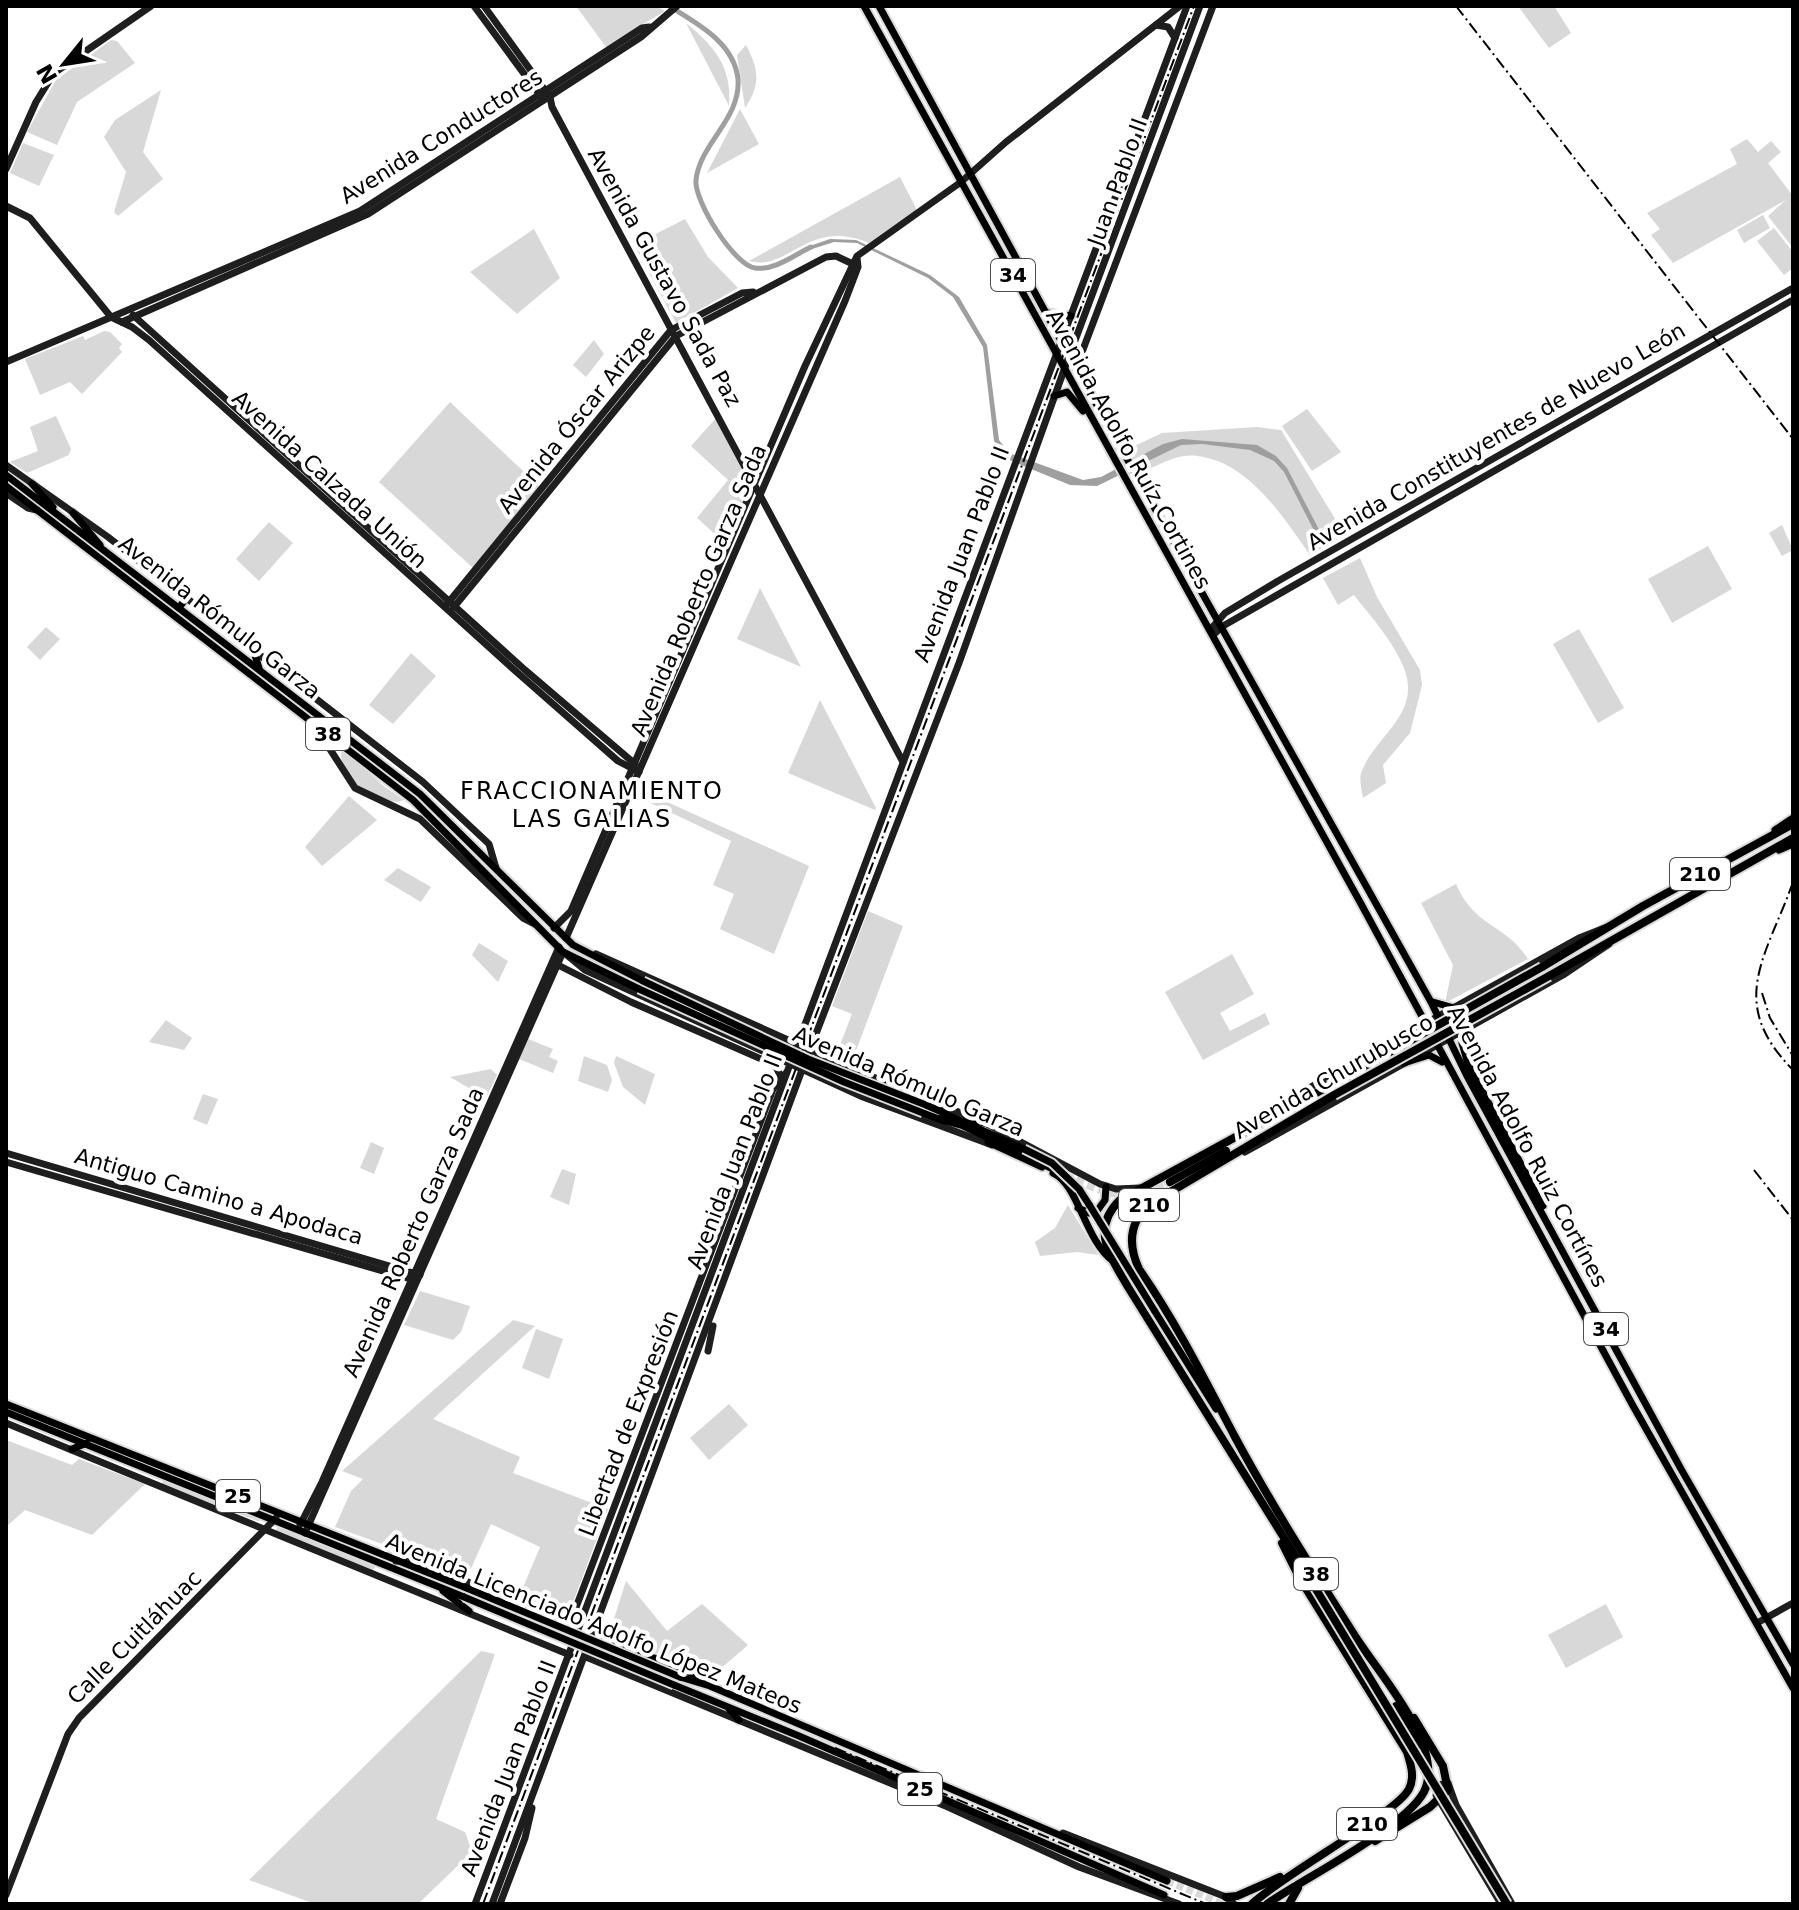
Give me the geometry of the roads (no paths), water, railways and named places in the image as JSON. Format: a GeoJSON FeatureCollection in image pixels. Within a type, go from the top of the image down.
{"type":"FeatureCollection","features":[{"type":"Feature","properties":{"kind":"highway","name":"Avenida Churubusco"},"geometry":{"type":"LineString","coordinates":[[1136,1216],[1332,1090],[1793,824]]}},
{"type":"Feature","properties":{"kind":"highway","name":"Avenida Churubusco"},"geometry":{"type":"LineString","coordinates":[[1120,1200],[1239,1135],[1332,1090],[1549,976],[1793,841]]}},
{"type":"Feature","properties":{"kind":"highway"},"geometry":{"type":"LineString","coordinates":[[940,1119],[962,1125],[1061,1173]]}},
{"type":"Feature","properties":{"kind":"highway"},"geometry":{"type":"LineString","coordinates":[[1170,1182],[1260,1133],[1274,1129]]}},
{"type":"Feature","properties":{"kind":"highway"},"geometry":{"type":"LineString","coordinates":[[1120,1200],[1132,1202],[1136,1216]]}},
{"type":"Feature","properties":{"kind":"highway","name":"210"},"geometry":{"type":"LineString","coordinates":[[1113,1261],[1104,1244],[1104,1223],[1120,1200]]}},
{"type":"Feature","properties":{"kind":"highway","name":"210"},"geometry":{"type":"LineString","coordinates":[[1136,1216],[1131,1237],[1133,1256],[1222,1407],[1233,1434]]}},
{"type":"Feature","properties":{"kind":"highway","name":"38"},"geometry":{"type":"LineString","coordinates":[[1113,1261],[1277,1527]]}},
{"type":"Feature","properties":{"kind":"highway","name":"38"},"geometry":{"type":"LineString","coordinates":[[1233,1434],[1405,1712]]}},
{"type":"Feature","properties":{"kind":"highway"},"geometry":{"type":"LineString","coordinates":[[1277,1527],[1507,1904]]}},
{"type":"Feature","properties":{"kind":"highway"},"geometry":{"type":"LineString","coordinates":[[1277,1527],[1300,1579],[1407,1752],[1416,1750],[1416,1741],[1390,1690]]}},
{"type":"Feature","properties":{"kind":"highway"},"geometry":{"type":"LineString","coordinates":[[1358,1845],[1379,1839],[1419,1815],[1447,1793],[1448,1783],[1425,1733],[1405,1712]]}},
{"type":"Feature","properties":{"kind":"highway","name":"210"},"geometry":{"type":"LineString","coordinates":[[1267,1904],[1411,1811],[1427,1785],[1430,1766],[1426,1749],[1405,1712]]}},
{"type":"Feature","properties":{"kind":"highway","name":"210"},"geometry":{"type":"LineString","coordinates":[[1252,1904],[1288,1874],[1401,1800],[1413,1775],[1407,1752]]}},
{"type":"Feature","properties":{"kind":"highway"},"geometry":{"type":"LineString","coordinates":[[1226,1897],[1237,1896],[1288,1874]]}},
{"type":"Feature","properties":{"kind":"highway"},"geometry":{"type":"LineString","coordinates":[[1289,1904],[1306,1879]]}},
{"type":"Feature","properties":{"kind":"main road","name":"Avenida Adolfo Ruíz Cortines"},"geometry":{"type":"LineString","coordinates":[[864,6],[1247,699]]}},
{"type":"Feature","properties":{"kind":"main road","name":"Avenida Adolfo Ruíz Cortines"},"geometry":{"type":"LineString","coordinates":[[879,6],[1061,341],[1259,690]]}},
{"type":"Feature","properties":{"kind":"main road"},"geometry":{"type":"LineString","coordinates":[[1047,313],[1071,316]]}},
{"type":"Feature","properties":{"kind":"main road"},"geometry":{"type":"LineString","coordinates":[[1054,396],[1067,392],[1099,431]]}},
{"type":"Feature","properties":{"kind":"main road","name":"Avenida Rómulo Garza"},"geometry":{"type":"LineString","coordinates":[[6,475],[420,794],[554,928],[586,954],[641,985]]}},
{"type":"Feature","properties":{"kind":"main road"},"geometry":{"type":"LineString","coordinates":[[32,484],[62,517]]}},
{"type":"Feature","properties":{"kind":"main road","name":"Avenida Rómulo Garza"},"geometry":{"type":"LineString","coordinates":[[6,486],[413,800],[562,950],[924,1109],[1062,1178],[1101,1251],[1113,1261]]}},
{"type":"Feature","properties":{"kind":"main road"},"geometry":{"type":"LineString","coordinates":[[73,513],[94,534],[101,547]]}},
{"type":"Feature","properties":{"kind":"main road"},"geometry":{"type":"LineString","coordinates":[[179,608],[186,598]]}},
{"type":"Feature","properties":{"kind":"main road"},"geometry":{"type":"LineString","coordinates":[[254,652],[259,670]]}},
{"type":"Feature","properties":{"kind":"main road","name":"Avenida Adolfo Ruiz Cortínes"},"geometry":{"type":"LineString","coordinates":[[1259,690],[1439,1016],[1554,1234],[1767,1617]]}},
{"type":"Feature","properties":{"kind":"main road","name":"Avenida Adolfo Ruiz Cortínes"},"geometry":{"type":"LineString","coordinates":[[1247,699],[1757,1623]]}},
{"type":"Feature","properties":{"kind":"main road","name":"Avenida Churubusco"},"geometry":{"type":"LineString","coordinates":[[1758,842],[1793,818]]}},
{"type":"Feature","properties":{"kind":"main road"},"geometry":{"type":"LineString","coordinates":[[1431,1002],[1454,1008]]}},
{"type":"Feature","properties":{"kind":"main road"},"geometry":{"type":"LineString","coordinates":[[1466,1028],[1462,1043],[1468,1064],[1537,1191],[1554,1234]]}},
{"type":"Feature","properties":{"kind":"main road"},"geometry":{"type":"LineString","coordinates":[[1404,1063],[1429,1055],[1440,1059],[1448,1067]]}},
{"type":"Feature","properties":{"kind":"main road","name":"Avenida Rómulo Garza"},"geometry":{"type":"LineString","coordinates":[[924,1109],[949,1113],[1024,1149],[1052,1163],[1074,1182],[1233,1434]]}},
{"type":"Feature","properties":{"kind":"main road"},"geometry":{"type":"LineString","coordinates":[[949,1113],[987,1124]]}},
{"type":"Feature","properties":{"kind":"main road"},"geometry":{"type":"LineString","coordinates":[[1076,1207],[1086,1213],[1097,1211],[1103,1205],[1106,1187]]}},
{"type":"Feature","properties":{"kind":"main road","name":"Avenida Licenciado Adolfo López Mateos"},"geometry":{"type":"LineString","coordinates":[[6,1404],[279,1512],[303,1527],[435,1585],[467,1593],[710,1686],[1167,1881]]}},
{"type":"Feature","properties":{"kind":"main road","name":"Avenida Licenciado Adolfo López Mateos"},"geometry":{"type":"LineString","coordinates":[[6,1412],[275,1521],[303,1527],[396,1561],[1050,1850],[1075,1857],[1164,1895]]}},
{"type":"Feature","properties":{"kind":"main road"},"geometry":{"type":"LineString","coordinates":[[72,1449],[87,1443]]}},
{"type":"Feature","properties":{"kind":"main road"},"geometry":{"type":"LineString","coordinates":[[435,1585],[469,1611]]}},
{"type":"Feature","properties":{"kind":"main road","name":"34"},"geometry":{"type":"LineString","coordinates":[[1767,1617],[1793,1664]]}},
{"type":"Feature","properties":{"kind":"main road","name":"34"},"geometry":{"type":"LineString","coordinates":[[1757,1623],[1793,1688]]}},
{"type":"Feature","properties":{"kind":"main road"},"geometry":{"type":"LineString","coordinates":[[596,1628],[607,1639],[700,1677],[710,1686]]}},
{"type":"Feature","properties":{"kind":"main road"},"geometry":{"type":"LineString","coordinates":[[727,1707],[739,1720]]}},
{"type":"Feature","properties":{"kind":"main road"},"geometry":{"type":"LineString","coordinates":[[1062,1859],[1075,1857]]}},
{"type":"Feature","properties":{"kind":"street"},"geometry":{"type":"LineString","coordinates":[[6,169],[40,95],[54,73],[151,6]]}},
{"type":"Feature","properties":{"kind":"street","name":"Avenida Gustavo Sada Paz"},"geometry":{"type":"LineString","coordinates":[[474,6],[545,96]]}},
{"type":"Feature","properties":{"kind":"street","name":"Avenida Gustavo Sada Paz"},"geometry":{"type":"LineString","coordinates":[[484,6],[552,107],[903,762]]}},
{"type":"Feature","properties":{"kind":"street","name":"Avenida Conductores"},"geometry":{"type":"LineString","coordinates":[[122,322],[368,214],[677,6]]}},
{"type":"Feature","properties":{"kind":"street","name":"Avenida Roberto Garza Sada"},"geometry":{"type":"LineString","coordinates":[[554,928],[571,911],[637,768],[760,494],[856,265],[857,256],[961,182],[1180,6]]}},
{"type":"Feature","properties":{"kind":"street","name":"Juan Pablo II"},"geometry":{"type":"LineString","coordinates":[[1061,341],[1187,6]]}},
{"type":"Feature","properties":{"kind":"street","name":"Juan Pablo II"},"geometry":{"type":"LineString","coordinates":[[1064,370],[1200,6]]}},
{"type":"Feature","properties":{"kind":"street"},"geometry":{"type":"LineString","coordinates":[[1076,368],[1213,6]]}},
{"type":"Feature","properties":{"kind":"street"},"geometry":{"type":"LineString","coordinates":[[1156,25],[1168,27],[1175,38]]}},
{"type":"Feature","properties":{"kind":"street","name":"Avenida Conductores"},"geometry":{"type":"LineString","coordinates":[[6,362],[360,211],[545,96]]}},
{"type":"Feature","properties":{"kind":"street"},"geometry":{"type":"LineString","coordinates":[[1117,235],[1151,172]]}},
{"type":"Feature","properties":{"kind":"street","name":"Avenida Calzada Unión"},"geometry":{"type":"LineString","coordinates":[[6,206],[30,218],[111,317],[140,332],[637,768]]}},
{"type":"Feature","properties":{"kind":"street","name":"Avenida Óscar Arizpe"},"geometry":{"type":"LineString","coordinates":[[450,606],[674,333],[832,255],[856,265]]}},
{"type":"Feature","properties":{"kind":"street","name":"Avenida Roberto Garza Sada"},"geometry":{"type":"LineString","coordinates":[[566,938],[755,482],[856,265]]}},
{"type":"Feature","properties":{"kind":"street","name":"Avenida Constituyentes de Nuevo León"},"geometry":{"type":"LineString","coordinates":[[1221,622],[1288,575],[1793,288]]}},
{"type":"Feature","properties":{"kind":"street"},"geometry":{"type":"LineString","coordinates":[[1090,305],[1103,297]]}},
{"type":"Feature","properties":{"kind":"street","name":"Avenida Constituyentes de Nuevo León"},"geometry":{"type":"LineString","coordinates":[[1221,622],[1793,300]]}},
{"type":"Feature","properties":{"kind":"street","name":"Avenida Calzada Unión"},"geometry":{"type":"LineString","coordinates":[[133,315],[292,464]]}},
{"type":"Feature","properties":{"kind":"street","name":"Avenida Juan Pablo II"},"geometry":{"type":"LineString","coordinates":[[475,1904],[1061,341]]}},
{"type":"Feature","properties":{"kind":"street","name":"Avenida Juan Pablo II"},"geometry":{"type":"LineString","coordinates":[[492,1904],[715,1311],[802,1070],[959,663],[1064,370]]}},
{"type":"Feature","properties":{"kind":"street"},"geometry":{"type":"LineString","coordinates":[[6,465],[186,598],[423,782],[489,844],[496,868]]}},
{"type":"Feature","properties":{"kind":"street"},"geometry":{"type":"LineString","coordinates":[[6,493],[28,508],[37,510]]}},
{"type":"Feature","properties":{"kind":"street"},"geometry":{"type":"LineString","coordinates":[[1211,633],[1221,622]]}},
{"type":"Feature","properties":{"kind":"street","name":"Avenida Rómulo Garza"},"geometry":{"type":"LineString","coordinates":[[311,720],[355,788],[420,819],[523,918],[538,925]]}},
{"type":"Feature","properties":{"kind":"street"},"geometry":{"type":"LineString","coordinates":[[1239,1135],[1252,1120],[1425,1023],[1588,933],[1610,927]]}},
{"type":"Feature","properties":{"kind":"street"},"geometry":{"type":"LineString","coordinates":[[1227,1157],[1259,1145],[1589,960],[1613,941]]}},
{"type":"Feature","properties":{"kind":"street","name":"Avenida Roberto Garza Sada"},"geometry":{"type":"LineString","coordinates":[[472,1150],[558,965],[562,950]]}},
{"type":"Feature","properties":{"kind":"street","name":"Avenida Roberto Garza Sada"},"geometry":{"type":"LineString","coordinates":[[303,1527],[418,1278],[562,950]]}},
{"type":"Feature","properties":{"kind":"street","name":"Avenida Rómulo Garza"},"geometry":{"type":"LineString","coordinates":[[562,950],[585,970],[775,1057],[784,1073]]}},
{"type":"Feature","properties":{"kind":"street","name":"Avenida Rómulo Garza"},"geometry":{"type":"LineString","coordinates":[[586,954],[596,953],[851,1068],[987,1124],[1106,1187],[1141,1187]]}},
{"type":"Feature","properties":{"kind":"street","name":"Avenida Rómulo Garza"},"geometry":{"type":"LineString","coordinates":[[558,965],[631,1002],[768,1062],[784,1073],[802,1070],[994,1145]]}},
{"type":"Feature","properties":{"kind":"street"},"geometry":{"type":"LineString","coordinates":[[733,1038],[740,1031],[739,1016]]}},
{"type":"Feature","properties":{"kind":"street"},"geometry":{"type":"LineString","coordinates":[[786,1037],[806,1025]]}},
{"type":"Feature","properties":{"kind":"street"},"geometry":{"type":"LineString","coordinates":[[1409,1032],[1421,1054]]}},
{"type":"Feature","properties":{"kind":"street"},"geometry":{"type":"LineString","coordinates":[[1392,1042],[1404,1063]]}},
{"type":"Feature","properties":{"kind":"street"},"geometry":{"type":"LineString","coordinates":[[838,1086],[839,1072],[851,1068]]}},
{"type":"Feature","properties":{"kind":"street","name":"Libertad de Expresión"},"geometry":{"type":"LineString","coordinates":[[396,1561],[417,1562],[557,1617],[567,1615],[578,1606],[784,1073]]}},
{"type":"Feature","properties":{"kind":"street","name":"Antiguo Camino a Apodaca"},"geometry":{"type":"LineString","coordinates":[[6,1153],[418,1278]]}},
{"type":"Feature","properties":{"kind":"street"},"geometry":{"type":"LineString","coordinates":[[6,1162],[418,1278]]}},
{"type":"Feature","properties":{"kind":"street"},"geometry":{"type":"LineString","coordinates":[[708,1351],[715,1311]]}},
{"type":"Feature","properties":{"kind":"street"},"geometry":{"type":"LineString","coordinates":[[677,1345],[693,1322]]}},
{"type":"Feature","properties":{"kind":"street"},"geometry":{"type":"LineString","coordinates":[[634,1456],[659,1413]]}},
{"type":"Feature","properties":{"kind":"street"},"geometry":{"type":"LineString","coordinates":[[6,1423],[570,1655]]}},
{"type":"Feature","properties":{"kind":"street"},"geometry":{"type":"LineString","coordinates":[[615,1528],[624,1486]]}},
{"type":"Feature","properties":{"kind":"street","name":"Calle Cuitláhuac"},"geometry":{"type":"LineString","coordinates":[[6,1895],[68,1734],[92,1703],[267,1530],[279,1512]]}},
{"type":"Feature","properties":{"kind":"street"},"geometry":{"type":"LineString","coordinates":[[1757,1623],[1793,1603]]}},
{"type":"Feature","properties":{"kind":"street"},"geometry":{"type":"LineString","coordinates":[[597,1662],[597,1648],[607,1639]]}},
{"type":"Feature","properties":{"kind":"street"},"geometry":{"type":"LineString","coordinates":[[586,1657],[1050,1850],[1062,1859],[1179,1904]]}},
{"type":"Feature","properties":{"kind":"street"},"geometry":{"type":"LineString","coordinates":[[1448,1783],[1456,1805],[1507,1904]]}},
{"type":"Feature","properties":{"kind":"street"},"geometry":{"type":"LineString","coordinates":[[1439,1800],[1507,1904]]}},
{"type":"Feature","properties":{"kind":"street"},"geometry":{"type":"LineString","coordinates":[[500,1904],[525,1838],[532,1801]]}},
{"type":"Feature","properties":{"kind":"street"},"geometry":{"type":"LineString","coordinates":[[1419,1815],[1445,1810]]}},
{"type":"Feature","properties":{"kind":"street"},"geometry":{"type":"LineString","coordinates":[[1050,1830],[1226,1897],[1234,1904]]}},
{"type":"Feature","properties":{"kind":"waterway"},"geometry":{"type":"LineString","coordinates":[[669,6],[722,44],[735,66],[738,79],[733,106],[705,154],[696,180],[708,216],[737,256],[755,268],[777,265],[811,247]]}},
{"type":"Feature","properties":{"kind":"tunnel"},"geometry":{"type":"LineString","coordinates":[[1065,1175],[1117,1194],[1141,1193],[1170,1182]]}},
{"type":"Feature","properties":{"kind":"tunnel"},"geometry":{"type":"LineString","coordinates":[[1167,1881],[1223,1904]]}},
{"type":"Feature","properties":{"kind":"railway"},"geometry":{"type":"LineString","coordinates":[[483,1904],[1194,6]]}},
{"type":"Feature","properties":{"kind":"railway"},"geometry":{"type":"LineString","coordinates":[[1456,6],[1793,439]]}},
{"type":"Feature","properties":{"kind":"railway"},"geometry":{"type":"LineString","coordinates":[[1793,882],[1763,957],[1756,1001],[1761,1023],[1773,1046],[1793,1070]]}},
{"type":"Feature","properties":{"kind":"railway"},"geometry":{"type":"LineString","coordinates":[[1762,993],[1770,1018],[1793,1056]]}},
{"type":"Feature","properties":{"kind":"railway"},"geometry":{"type":"LineString","coordinates":[[1754,1170],[1793,1220]]}},
{"type":"Feature","properties":{"kind":"railway"},"geometry":{"type":"LineString","coordinates":[[835,1748],[1206,1904]]}},
{"type":"Feature","properties":{"kind":"district","name":"FRACCIONAMIENTO LAS GALIAS"},"geometry":{"type":"Point","coordinates":[592,805]}}]}
